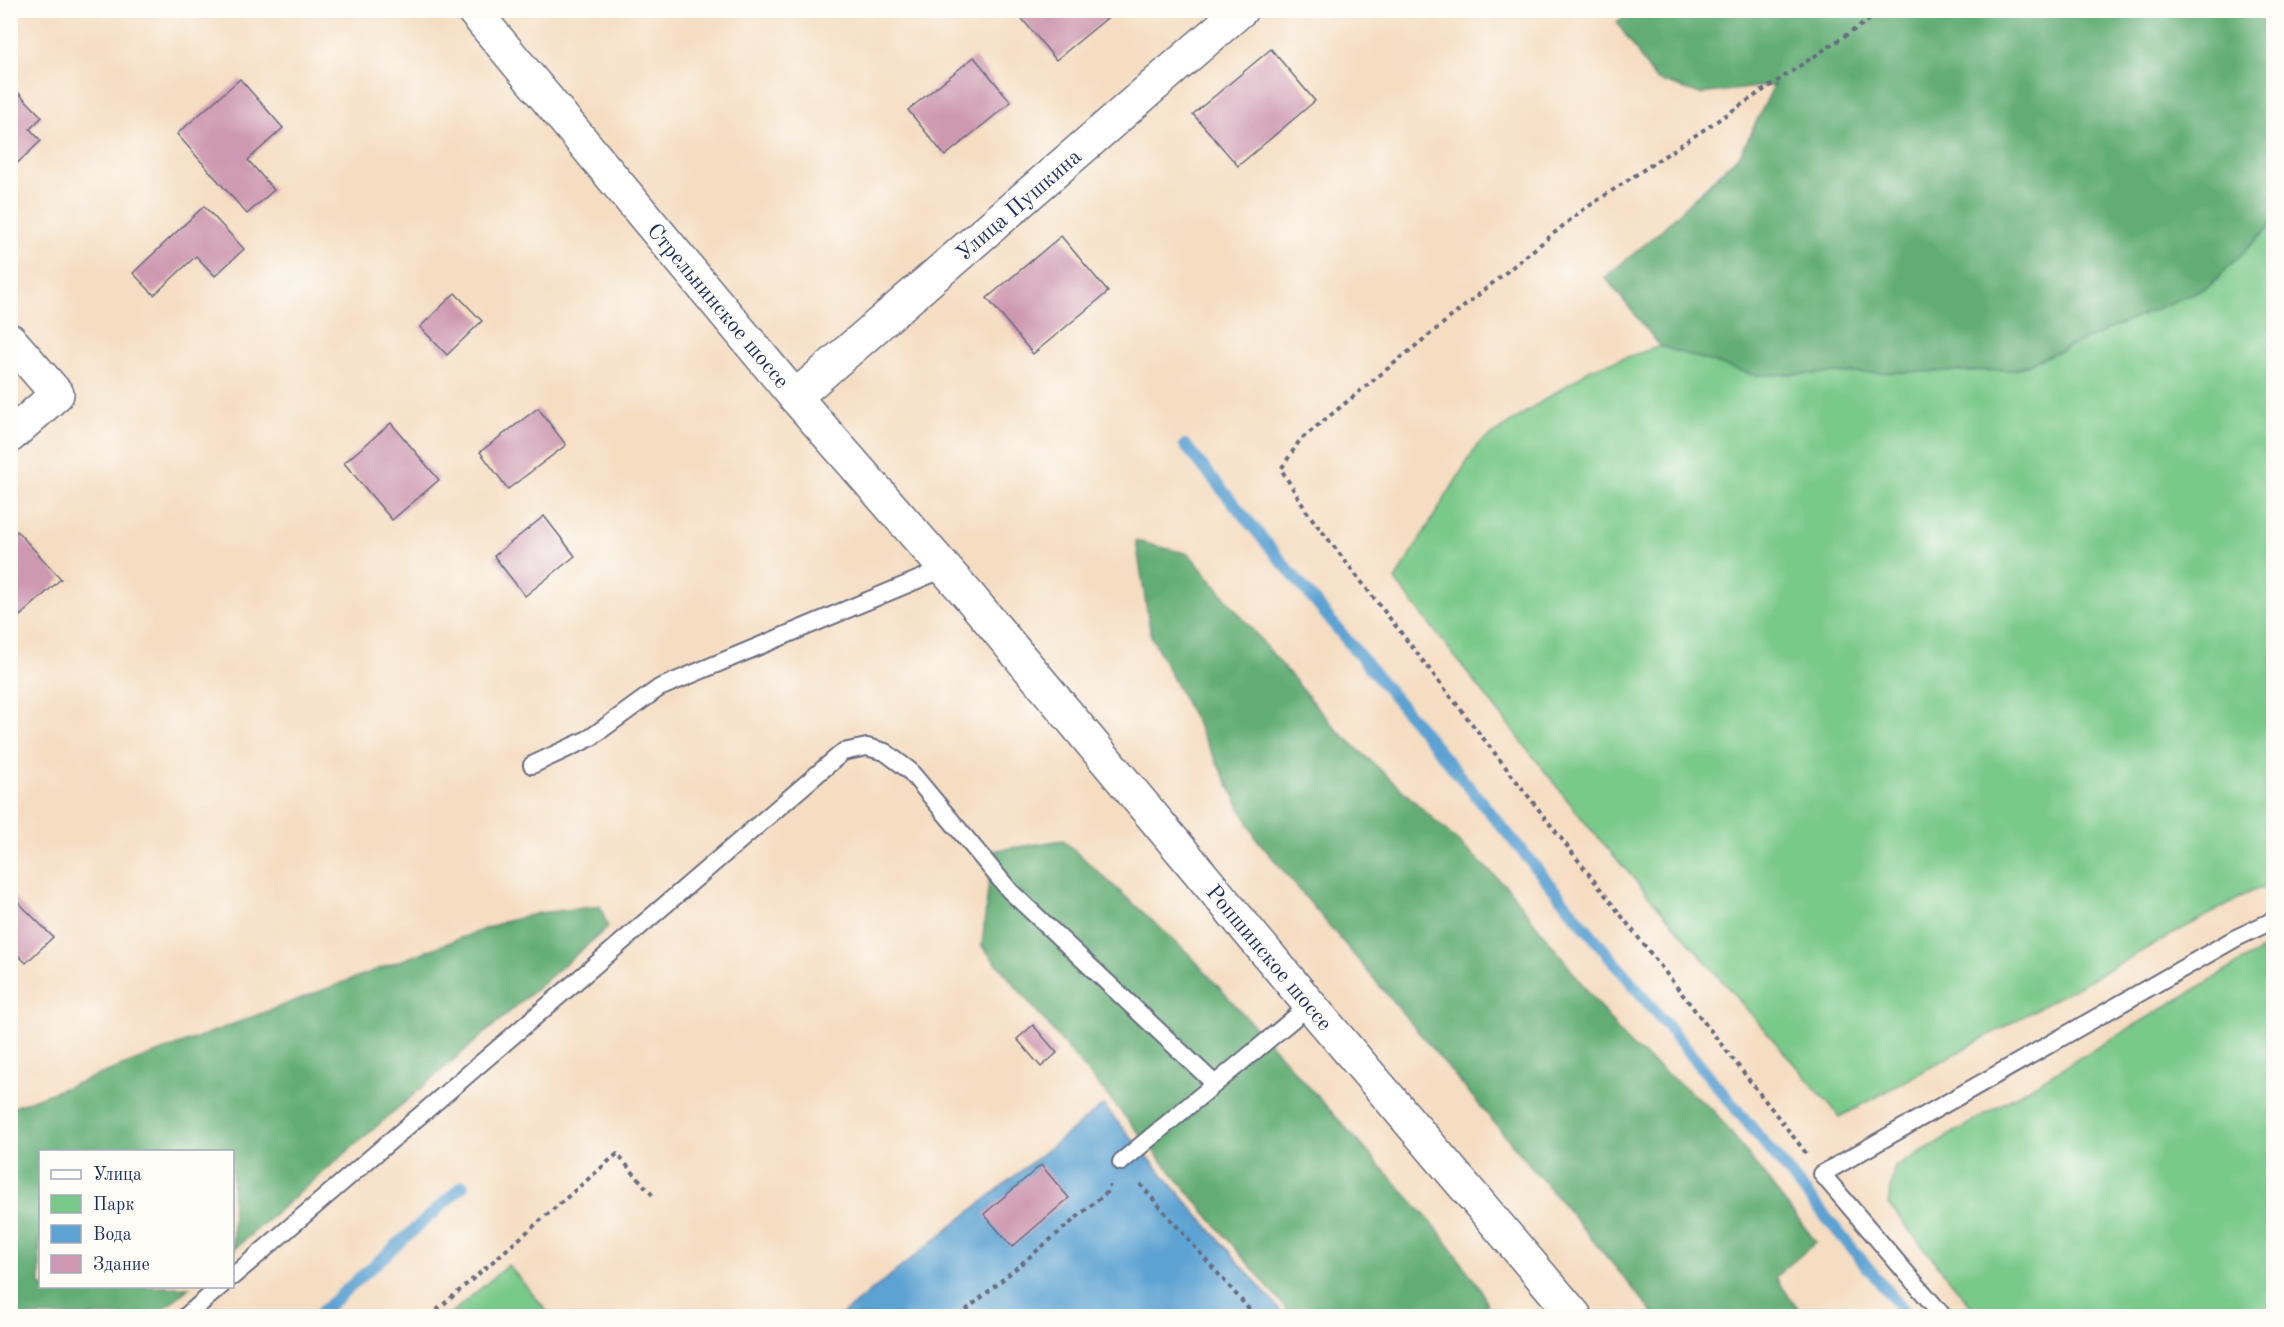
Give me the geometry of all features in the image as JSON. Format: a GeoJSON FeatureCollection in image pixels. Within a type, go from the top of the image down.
{"type":"FeatureCollection","features":[{"type":"Feature","properties":{"kind":"main road","name":"Стрельнинское шоссе"},"geometry":{"type":"LineString","coordinates":[[473,10],[795,398],[969,596]]}},
{"type":"Feature","properties":{"kind":"main road","name":"Улица Пушкина"},"geometry":{"type":"LineString","coordinates":[[795,398],[1241,10]]}},
{"type":"Feature","properties":{"kind":"main road"},"geometry":{"type":"LineString","coordinates":[[10,340],[57,394],[10,436]]}},
{"type":"Feature","properties":{"kind":"main road","name":"Ропшинское шоссе"},"geometry":{"type":"LineString","coordinates":[[969,596],[1310,1005],[1575,1317]]}},
{"type":"Feature","properties":{"kind":"lane"},"geometry":{"type":"LineString","coordinates":[[532,765],[590,738],[659,688],[946,568]]}},
{"type":"Feature","properties":{"kind":"lane"},"geometry":{"type":"LineString","coordinates":[[234,1275],[843,752],[867,747],[885,752],[909,770],[1010,891],[1215,1084]]}},
{"type":"Feature","properties":{"kind":"lane"},"geometry":{"type":"LineString","coordinates":[[1943,1317],[1822,1174],[2236,938],[2274,920]]}},
{"type":"Feature","properties":{"kind":"lane"},"geometry":{"type":"LineString","coordinates":[[1121,1162],[1310,1005]]}},
{"type":"Feature","properties":{"kind":"lane"},"geometry":{"type":"LineString","coordinates":[[186,1317],[220,1288]]}},
{"type":"Feature","properties":{"kind":"path"},"geometry":{"type":"LineString","coordinates":[[1822,1174],[1306,512],[1281,469],[1300,440],[1580,212],[1884,10]]}},
{"type":"Feature","properties":{"kind":"path"},"geometry":{"type":"LineString","coordinates":[[430,1317],[617,1154],[655,1198]]}},
{"type":"Feature","properties":{"kind":"path"},"geometry":{"type":"LineString","coordinates":[[959,1317],[1106,1193],[1121,1162],[1255,1317]]}},
{"type":"Feature","properties":{"kind":"green space"},"geometry":{"type":"Polygon","coordinates":[[[1631,11],[2273,11],[2273,223],[2209,286],[2015,370],[1754,375],[1660,346],[1605,277],[1654,237],[1741,153],[1774,85],[1700,94],[1655,79],[1617,22],[1631,11]]]}},
{"type":"Feature","properties":{"kind":"green space"},"geometry":{"type":"Polygon","coordinates":[[[2273,223],[2273,887],[2253,890],[1840,1117],[1583,820],[1395,580],[1478,444],[1591,369],[1660,346],[2015,370],[2209,286],[2273,223]]]}},
{"type":"Feature","properties":{"kind":"green space"},"geometry":{"type":"Polygon","coordinates":[[[1136,541],[1189,554],[1334,727],[1508,888],[1627,1042],[1714,1111],[1816,1242],[1775,1277],[1804,1316],[1656,1316],[1256,838],[1151,636],[1136,541]]]}},
{"type":"Feature","properties":{"kind":"green space"},"geometry":{"type":"Polygon","coordinates":[[[1063,840],[1190,955],[1438,1230],[1482,1291],[1491,1316],[1292,1316],[982,946],[992,851],[1063,840]]]}},
{"type":"Feature","properties":{"kind":"green space"},"geometry":{"type":"Polygon","coordinates":[[[600,906],[608,927],[234,1249],[234,1150],[39,1150],[39,1288],[189,1288],[155,1316],[11,1316],[11,1108],[503,922],[539,913],[600,906]]]}},
{"type":"Feature","properties":{"kind":"green space"},"geometry":{"type":"Polygon","coordinates":[[[2273,943],[2273,1316],[1979,1316],[1888,1204],[1894,1168],[2273,943]]]}},
{"type":"Feature","properties":{"kind":"green space"},"geometry":{"type":"Polygon","coordinates":[[[508,1265],[551,1316],[448,1316],[508,1265]]]}},
{"type":"Feature","properties":{"kind":"water"},"geometry":{"type":"Polygon","coordinates":[[[1103,1105],[1285,1316],[840,1316],[1103,1105]]]}},
{"type":"Feature","properties":{"kind":"building"},"geometry":{"type":"Polygon","coordinates":[[[1022,10],[1117,10],[1056,60],[1018,14],[1022,10]]]}},
{"type":"Feature","properties":{"kind":"building"},"geometry":{"type":"Polygon","coordinates":[[[1271,49],[1315,101],[1238,166],[1193,114],[1271,49]]]}},
{"type":"Feature","properties":{"kind":"building"},"geometry":{"type":"Polygon","coordinates":[[[974,57],[1011,102],[945,156],[908,110],[974,57]]]}},
{"type":"Feature","properties":{"kind":"building"},"geometry":{"type":"Polygon","coordinates":[[[240,79],[283,128],[248,160],[274,190],[247,214],[177,134],[240,79]]]}},
{"type":"Feature","properties":{"kind":"building"},"geometry":{"type":"Polygon","coordinates":[[[10,84],[42,117],[30,129],[41,141],[10,170],[10,84]]]}},
{"type":"Feature","properties":{"kind":"building"},"geometry":{"type":"Polygon","coordinates":[[[204,206],[244,249],[215,276],[196,256],[154,295],[133,273],[204,206]]]}},
{"type":"Feature","properties":{"kind":"building"},"geometry":{"type":"Polygon","coordinates":[[[1061,236],[1108,292],[1033,354],[987,298],[1061,236]]]}},
{"type":"Feature","properties":{"kind":"building"},"geometry":{"type":"Polygon","coordinates":[[[455,293],[482,321],[447,355],[420,327],[455,293]]]}},
{"type":"Feature","properties":{"kind":"building"},"geometry":{"type":"Polygon","coordinates":[[[538,408],[566,445],[508,489],[480,452],[538,408]]]}},
{"type":"Feature","properties":{"kind":"building"},"geometry":{"type":"Polygon","coordinates":[[[391,423],[439,480],[392,520],[344,463],[391,423]]]}},
{"type":"Feature","properties":{"kind":"building"},"geometry":{"type":"Polygon","coordinates":[[[544,516],[575,556],[525,596],[494,556],[544,516]]]}},
{"type":"Feature","properties":{"kind":"building"},"geometry":{"type":"Polygon","coordinates":[[[17,531],[61,579],[12,623],[10,537],[17,531]]]}},
{"type":"Feature","properties":{"kind":"building"},"geometry":{"type":"Polygon","coordinates":[[[12,896],[53,937],[26,963],[10,947],[12,896]]]}},
{"type":"Feature","properties":{"kind":"building"},"geometry":{"type":"Polygon","coordinates":[[[1033,1025],[1057,1053],[1041,1067],[1017,1039],[1033,1025]]]}},
{"type":"Feature","properties":{"kind":"building"},"geometry":{"type":"Polygon","coordinates":[[[1041,1165],[1069,1198],[1012,1247],[984,1214],[1041,1165]]]}},
{"type":"Feature","properties":{"kind":"waterway"},"geometry":{"type":"LineString","coordinates":[[1185,445],[1908,1316]]}},
{"type":"Feature","properties":{"kind":"waterway"},"geometry":{"type":"LineString","coordinates":[[317,1316],[463,1186]]}}]}
